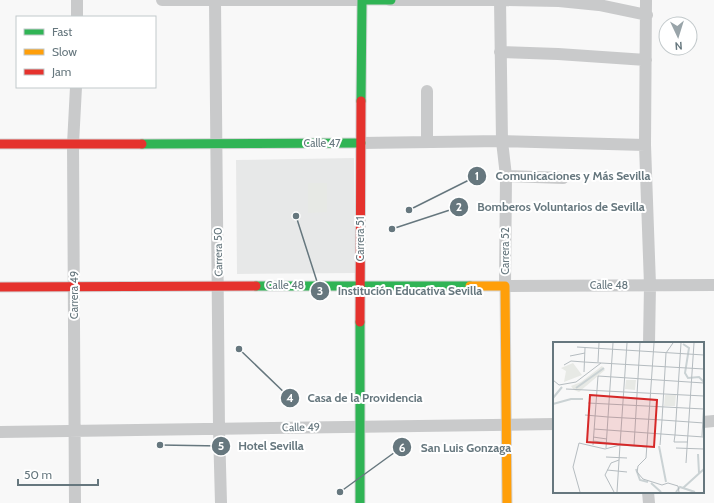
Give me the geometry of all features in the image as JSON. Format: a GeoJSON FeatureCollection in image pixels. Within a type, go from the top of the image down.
{"type":"FeatureCollection","features":[{"type":"Feature","properties":{"kind":"main road"},"geometry":{"type":"LineString","coordinates":[[362,0],[391,0]]}},
{"type":"Feature","properties":{"kind":"main road","name":"Carrera 51"},"geometry":{"type":"LineString","coordinates":[[360,503],[362,0]]}},
{"type":"Feature","properties":{"kind":"main road","name":"Calle 47"},"geometry":{"type":"LineString","coordinates":[[0,144],[361,143]]}},
{"type":"Feature","properties":{"kind":"main road","name":"Calle 48"},"geometry":{"type":"LineString","coordinates":[[0,287],[360,284],[505,286]]}},
{"type":"Feature","properties":{"kind":"main road","name":"Carrera 52"},"geometry":{"type":"LineString","coordinates":[[505,286],[507,503]]}},
{"type":"Feature","properties":{"kind":"street"},"geometry":{"type":"LineString","coordinates":[[77,0],[77,16]]}},
{"type":"Feature","properties":{"kind":"street"},"geometry":{"type":"LineString","coordinates":[[162,0],[362,0]]}},
{"type":"Feature","properties":{"kind":"street"},"geometry":{"type":"LineString","coordinates":[[391,0],[493,0]]}},
{"type":"Feature","properties":{"kind":"street"},"geometry":{"type":"LineString","coordinates":[[501,0],[559,1],[599,5],[647,15]]}},
{"type":"Feature","properties":{"kind":"street","name":"Carrera 52"},"geometry":{"type":"LineString","coordinates":[[501,0],[500,52],[502,141],[506,176],[505,286]]}},
{"type":"Feature","properties":{"kind":"street"},"geometry":{"type":"LineString","coordinates":[[646,0],[645,145],[650,285],[649,342]]}},
{"type":"Feature","properties":{"kind":"street","name":"Carrera 50"},"geometry":{"type":"LineString","coordinates":[[215,1],[221,503]]}},
{"type":"Feature","properties":{"kind":"street"},"geometry":{"type":"LineString","coordinates":[[500,52],[646,60]]}},
{"type":"Feature","properties":{"kind":"street","name":"Carrera 49"},"geometry":{"type":"LineString","coordinates":[[75,503],[73,144],[76,88]]}},
{"type":"Feature","properties":{"kind":"street"},"geometry":{"type":"LineString","coordinates":[[426,142],[427,91]]}},
{"type":"Feature","properties":{"kind":"street","name":"Calle 47"},"geometry":{"type":"LineString","coordinates":[[361,143],[502,141],[645,145]]}},
{"type":"Feature","properties":{"kind":"street"},"geometry":{"type":"LineString","coordinates":[[506,176],[563,178]]}},
{"type":"Feature","properties":{"kind":"street","name":"Calle 48"},"geometry":{"type":"LineString","coordinates":[[505,286],[714,285]]}},
{"type":"Feature","properties":{"kind":"street","name":"Calle 49"},"geometry":{"type":"LineString","coordinates":[[0,432],[553,424]]}},
{"type":"Feature","properties":{"kind":"street"},"geometry":{"type":"LineString","coordinates":[[648,493],[649,503]]}},
{"type":"Feature","properties":{"kind":"shaded area"},"geometry":{"type":"Polygon","coordinates":[[[354,158],[356,273],[237,274],[236,160],[354,158]]]}},
{"type":"Feature","properties":{"kind":"shaded area"},"geometry":{"type":"Polygon","coordinates":[[[308,183],[327,183],[327,212],[308,213],[308,183]]]}},
{"type":"Feature","properties":{"kind":"traffic: fast"},"geometry":{"type":"LineString","coordinates":[[361,101],[362,0],[391,0]]}},
{"type":"Feature","properties":{"kind":"traffic: fast"},"geometry":{"type":"LineString","coordinates":[[142,144],[361,143]]}},
{"type":"Feature","properties":{"kind":"traffic: fast"},"geometry":{"type":"LineString","coordinates":[[256,286],[470,286]]}},
{"type":"Feature","properties":{"kind":"traffic: fast"},"geometry":{"type":"LineString","coordinates":[[360,322],[360,503]]}},
{"type":"Feature","properties":{"kind":"traffic: slow"},"geometry":{"type":"LineString","coordinates":[[470,286],[505,286],[507,503]]}},
{"type":"Feature","properties":{"kind":"traffic: jam"},"geometry":{"type":"LineString","coordinates":[[360,322],[361,101]]}},
{"type":"Feature","properties":{"kind":"traffic: jam"},"geometry":{"type":"LineString","coordinates":[[0,144],[142,144]]}},
{"type":"Feature","properties":{"kind":"traffic: jam"},"geometry":{"type":"LineString","coordinates":[[0,287],[256,286]]}},
{"type":"Feature","properties":{"kind":"place","name":"Comunicaciones y Más Sevilla"},"geometry":{"type":"Point","coordinates":[409,210]}},
{"type":"Feature","properties":{"kind":"place","name":"Institución Educativa Sevilla"},"geometry":{"type":"Point","coordinates":[296,216]}},
{"type":"Feature","properties":{"kind":"place","name":"Bomberos Voluntarios de Sevilla"},"geometry":{"type":"Point","coordinates":[392,229]}},
{"type":"Feature","properties":{"kind":"place","name":"Casa de la Providencia"},"geometry":{"type":"Point","coordinates":[239,349]}},
{"type":"Feature","properties":{"kind":"place","name":"Hotel Sevilla"},"geometry":{"type":"Point","coordinates":[160,445]}},
{"type":"Feature","properties":{"kind":"place","name":"San Luis Gonzaga"},"geometry":{"type":"Point","coordinates":[340,492]}}]}
